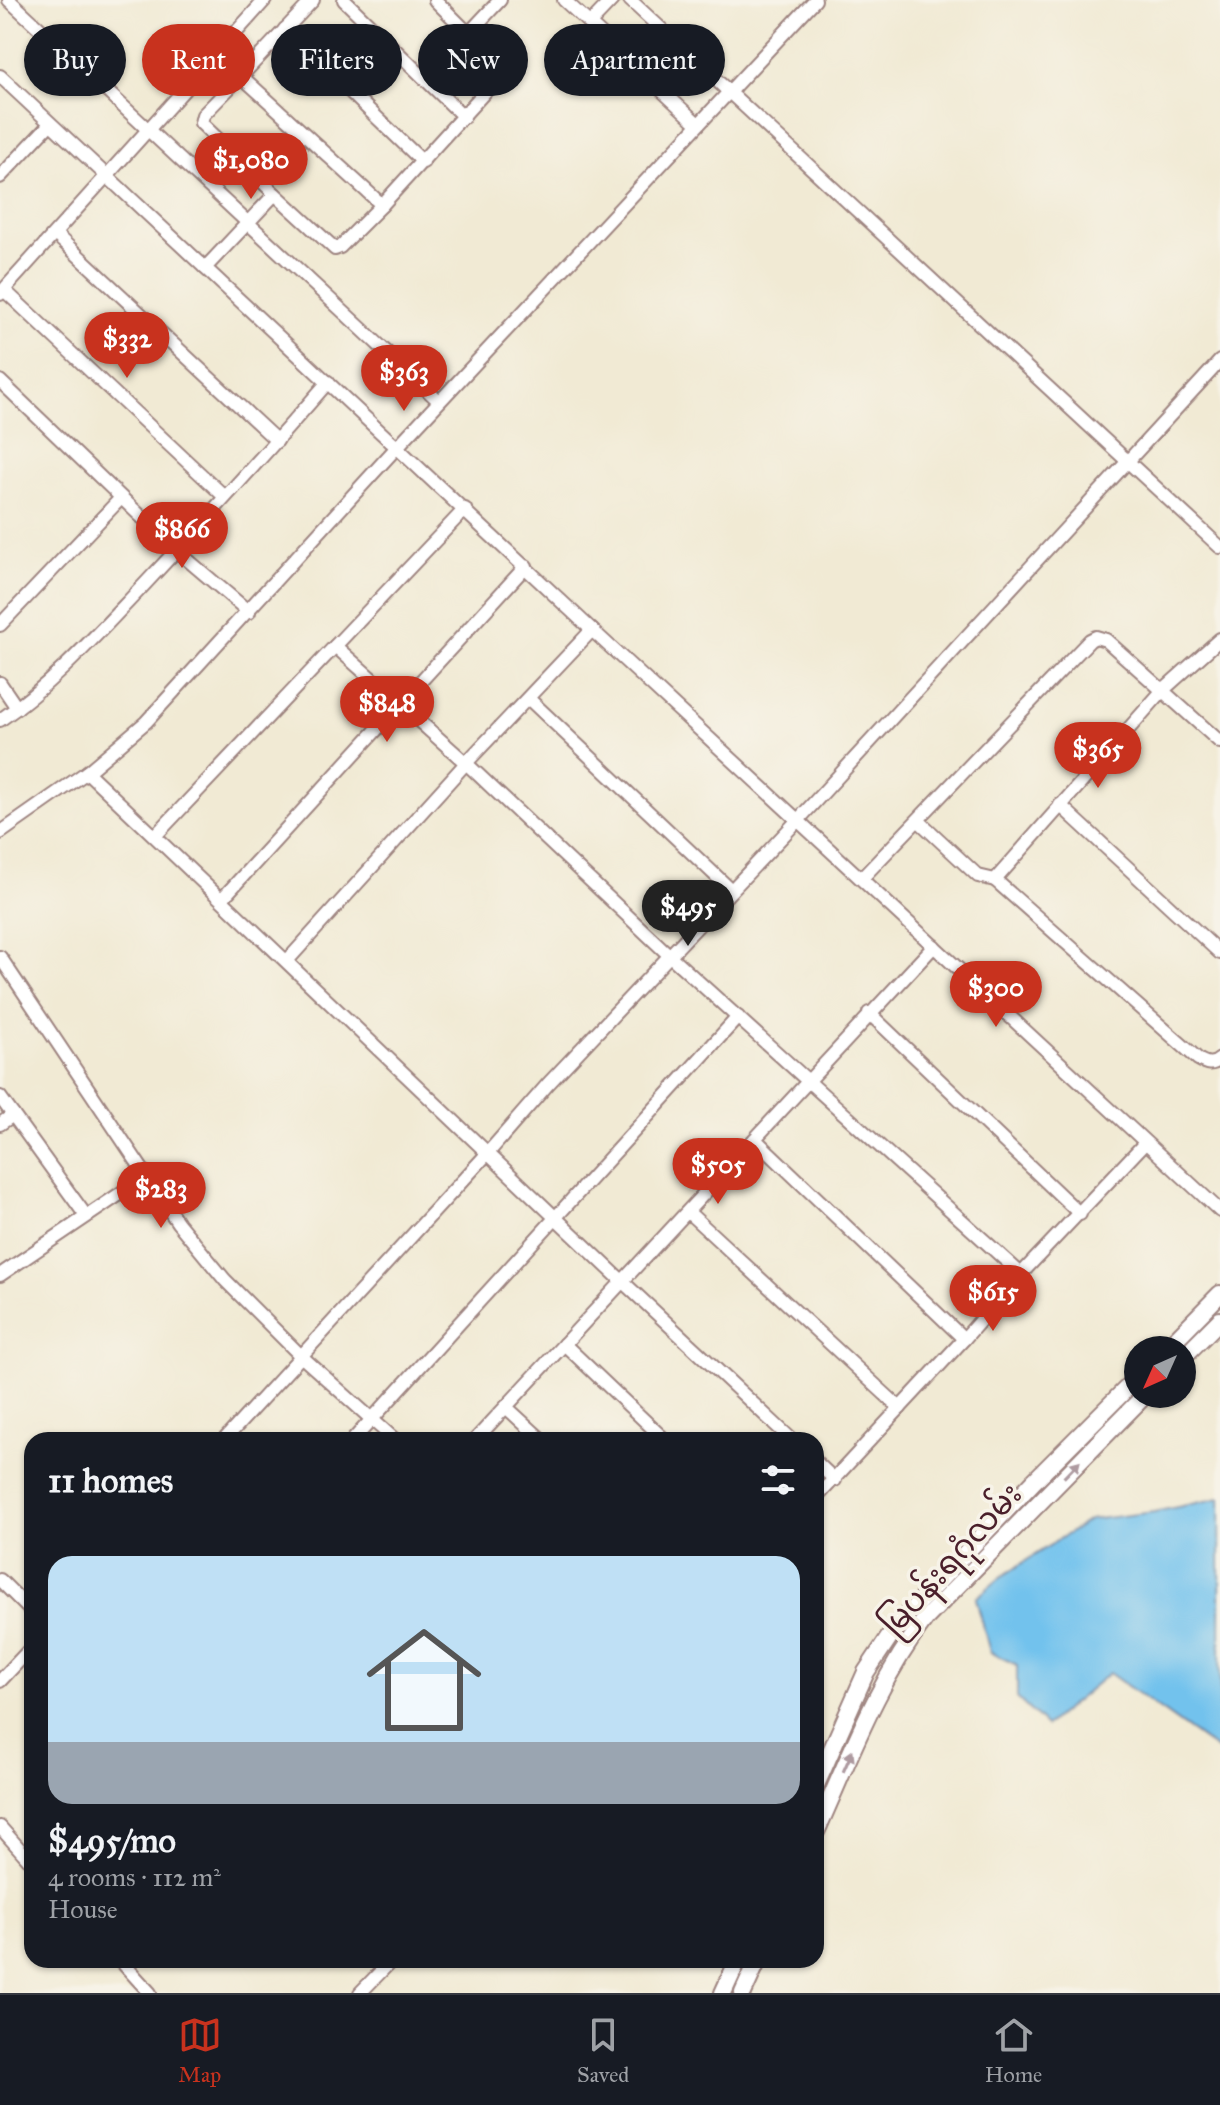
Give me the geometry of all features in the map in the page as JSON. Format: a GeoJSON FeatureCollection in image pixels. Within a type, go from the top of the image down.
{"type":"FeatureCollection","features":[{"type":"Feature","properties":{"kind":"main road"},"geometry":{"type":"LineString","coordinates":[[1179,1336],[1220,1294]]}},
{"type":"Feature","properties":{"kind":"main road"},"geometry":{"type":"LineString","coordinates":[[1196,1344],[1220,1320]]}},
{"type":"Feature","properties":{"kind":"main road","name":"မြပန်းရဂုံလမ်း"},"geometry":{"type":"LineString","coordinates":[[824,1767],[866,1672],[898,1624],[1124,1391]]}},
{"type":"Feature","properties":{"kind":"main road","name":"မြပန်းရဂုံလမ်း"},"geometry":{"type":"LineString","coordinates":[[824,1814],[877,1695],[903,1648],[926,1618],[1132,1408]]}},
{"type":"Feature","properties":{"kind":"main road"},"geometry":{"type":"LineString","coordinates":[[723,1993],[734,1968]]}},
{"type":"Feature","properties":{"kind":"main road"},"geometry":{"type":"LineString","coordinates":[[743,1993],[754,1968]]}},
{"type":"Feature","properties":{"kind":"street"},"geometry":{"type":"LineString","coordinates":[[9,0],[439,401]]}},
{"type":"Feature","properties":{"kind":"street"},"geometry":{"type":"LineString","coordinates":[[225,497],[2,292],[265,0]]}},
{"type":"Feature","properties":{"kind":"street"},"geometry":{"type":"LineString","coordinates":[[290,24],[313,0]]}},
{"type":"Feature","properties":{"kind":"street"},"geometry":{"type":"LineString","coordinates":[[344,0],[464,117]]}},
{"type":"Feature","properties":{"kind":"street"},"geometry":{"type":"LineString","coordinates":[[435,0],[460,24]]}},
{"type":"Feature","properties":{"kind":"street"},"geometry":{"type":"LineString","coordinates":[[477,24],[500,0]]}},
{"type":"Feature","properties":{"kind":"street"},"geometry":{"type":"LineString","coordinates":[[564,0],[589,24],[612,0]]}},
{"type":"Feature","properties":{"kind":"street"},"geometry":{"type":"LineString","coordinates":[[630,0],[1220,547]]}},
{"type":"Feature","properties":{"kind":"street"},"geometry":{"type":"LineString","coordinates":[[0,833],[87,772],[146,722],[439,401],[815,0]]}},
{"type":"Feature","properties":{"kind":"street"},"geometry":{"type":"LineString","coordinates":[[255,61],[271,44]]}},
{"type":"Feature","properties":{"kind":"street"},"geometry":{"type":"LineString","coordinates":[[0,76],[1220,1211]]}},
{"type":"Feature","properties":{"kind":"street"},"geometry":{"type":"LineString","coordinates":[[255,89],[382,205]]}},
{"type":"Feature","properties":{"kind":"street"},"geometry":{"type":"LineString","coordinates":[[222,96],[203,115],[201,123],[335,249],[382,205],[482,96]]}},
{"type":"Feature","properties":{"kind":"street"},"geometry":{"type":"LineString","coordinates":[[355,96],[423,162]]}},
{"type":"Feature","properties":{"kind":"street"},"geometry":{"type":"LineString","coordinates":[[667,96],[698,124]]}},
{"type":"Feature","properties":{"kind":"street"},"geometry":{"type":"LineString","coordinates":[[0,177],[50,124]]}},
{"type":"Feature","properties":{"kind":"street"},"geometry":{"type":"LineString","coordinates":[[205,268],[275,194]]}},
{"type":"Feature","properties":{"kind":"street"},"geometry":{"type":"LineString","coordinates":[[55,234],[277,441]]}},
{"type":"Feature","properties":{"kind":"street"},"geometry":{"type":"LineString","coordinates":[[231,1432],[548,1084],[799,819],[1220,361]]}},
{"type":"Feature","properties":{"kind":"street"},"geometry":{"type":"LineString","coordinates":[[0,381],[176,550],[249,612]]}},
{"type":"Feature","properties":{"kind":"street"},"geometry":{"type":"LineString","coordinates":[[0,720],[81,650],[277,441],[328,382]]}},
{"type":"Feature","properties":{"kind":"street"},"geometry":{"type":"LineString","coordinates":[[0,625],[121,498]]}},
{"type":"Feature","properties":{"kind":"street"},"geometry":{"type":"LineString","coordinates":[[155,836],[465,509]]}},
{"type":"Feature","properties":{"kind":"street"},"geometry":{"type":"LineString","coordinates":[[222,899],[526,566]]}},
{"type":"Feature","properties":{"kind":"street"},"geometry":{"type":"LineString","coordinates":[[287,961],[466,763],[592,630]]}},
{"type":"Feature","properties":{"kind":"street"},"geometry":{"type":"LineString","coordinates":[[862,878],[1090,640],[1100,637],[1106,640],[1220,742]]}},
{"type":"Feature","properties":{"kind":"street"},"geometry":{"type":"LineString","coordinates":[[995,880],[1163,690],[1220,639]]}},
{"type":"Feature","properties":{"kind":"street"},"geometry":{"type":"LineString","coordinates":[[335,646],[466,763],[670,956],[1021,1274]]}},
{"type":"Feature","properties":{"kind":"street"},"geometry":{"type":"LineString","coordinates":[[0,683],[17,708]]}},
{"type":"Feature","properties":{"kind":"street"},"geometry":{"type":"LineString","coordinates":[[529,699],[731,890]]}},
{"type":"Feature","properties":{"kind":"street"},"geometry":{"type":"LineString","coordinates":[[87,772],[783,1432]]}},
{"type":"Feature","properties":{"kind":"street"},"geometry":{"type":"LineString","coordinates":[[1060,805],[1220,953]]}},
{"type":"Feature","properties":{"kind":"street"},"geometry":{"type":"LineString","coordinates":[[919,821],[978,876],[995,880],[1198,1059],[1205,1064],[1220,1059]]}},
{"type":"Feature","properties":{"kind":"street"},"geometry":{"type":"LineString","coordinates":[[483,1432],[934,946]]}},
{"type":"Feature","properties":{"kind":"street"},"geometry":{"type":"LineString","coordinates":[[0,957],[178,1223],[225,1280],[301,1356],[386,1432]]}},
{"type":"Feature","properties":{"kind":"street"},"geometry":{"type":"LineString","coordinates":[[869,1013],[1080,1214]]}},
{"type":"Feature","properties":{"kind":"street"},"geometry":{"type":"LineString","coordinates":[[360,1432],[738,1017]]}},
{"type":"Feature","properties":{"kind":"street"},"geometry":{"type":"LineString","coordinates":[[0,1097],[86,1216]]}},
{"type":"Feature","properties":{"kind":"street"},"geometry":{"type":"LineString","coordinates":[[0,1124],[13,1115]]}},
{"type":"Feature","properties":{"kind":"street"},"geometry":{"type":"LineString","coordinates":[[755,1139],[964,1339]]}},
{"type":"Feature","properties":{"kind":"street"},"geometry":{"type":"LineString","coordinates":[[824,1490],[1145,1143]]}},
{"type":"Feature","properties":{"kind":"street"},"geometry":{"type":"LineString","coordinates":[[0,1275],[148,1175]]}},
{"type":"Feature","properties":{"kind":"street"},"geometry":{"type":"LineString","coordinates":[[688,1212],[900,1408]]}},
{"type":"Feature","properties":{"kind":"street"},"geometry":{"type":"LineString","coordinates":[[564,1344],[657,1432]]}},
{"type":"Feature","properties":{"kind":"street"},"geometry":{"type":"LineString","coordinates":[[506,1407],[533,1432]]}},
{"type":"Feature","properties":{"kind":"street"},"geometry":{"type":"LineString","coordinates":[[824,1470],[835,1480]]}},
{"type":"Feature","properties":{"kind":"street"},"geometry":{"type":"LineString","coordinates":[[0,1580],[24,1604]]}},
{"type":"Feature","properties":{"kind":"street"},"geometry":{"type":"LineString","coordinates":[[0,1681],[24,1656]]}},
{"type":"Feature","properties":{"kind":"street"},"geometry":{"type":"LineString","coordinates":[[0,1827],[24,1854]]}},
{"type":"Feature","properties":{"kind":"street"},"geometry":{"type":"LineString","coordinates":[[127,1968],[150,1993]]}},
{"type":"Feature","properties":{"kind":"street"},"geometry":{"type":"LineString","coordinates":[[360,1993],[384,1968]]}},
{"type":"Feature","properties":{"kind":"water"},"geometry":{"type":"Polygon","coordinates":[[[1220,1498],[1220,1752],[1109,1673],[1046,1726],[1017,1698],[1017,1665],[990,1652],[976,1598],[1001,1577],[1089,1520],[1154,1512],[1220,1498]]]}}]}
